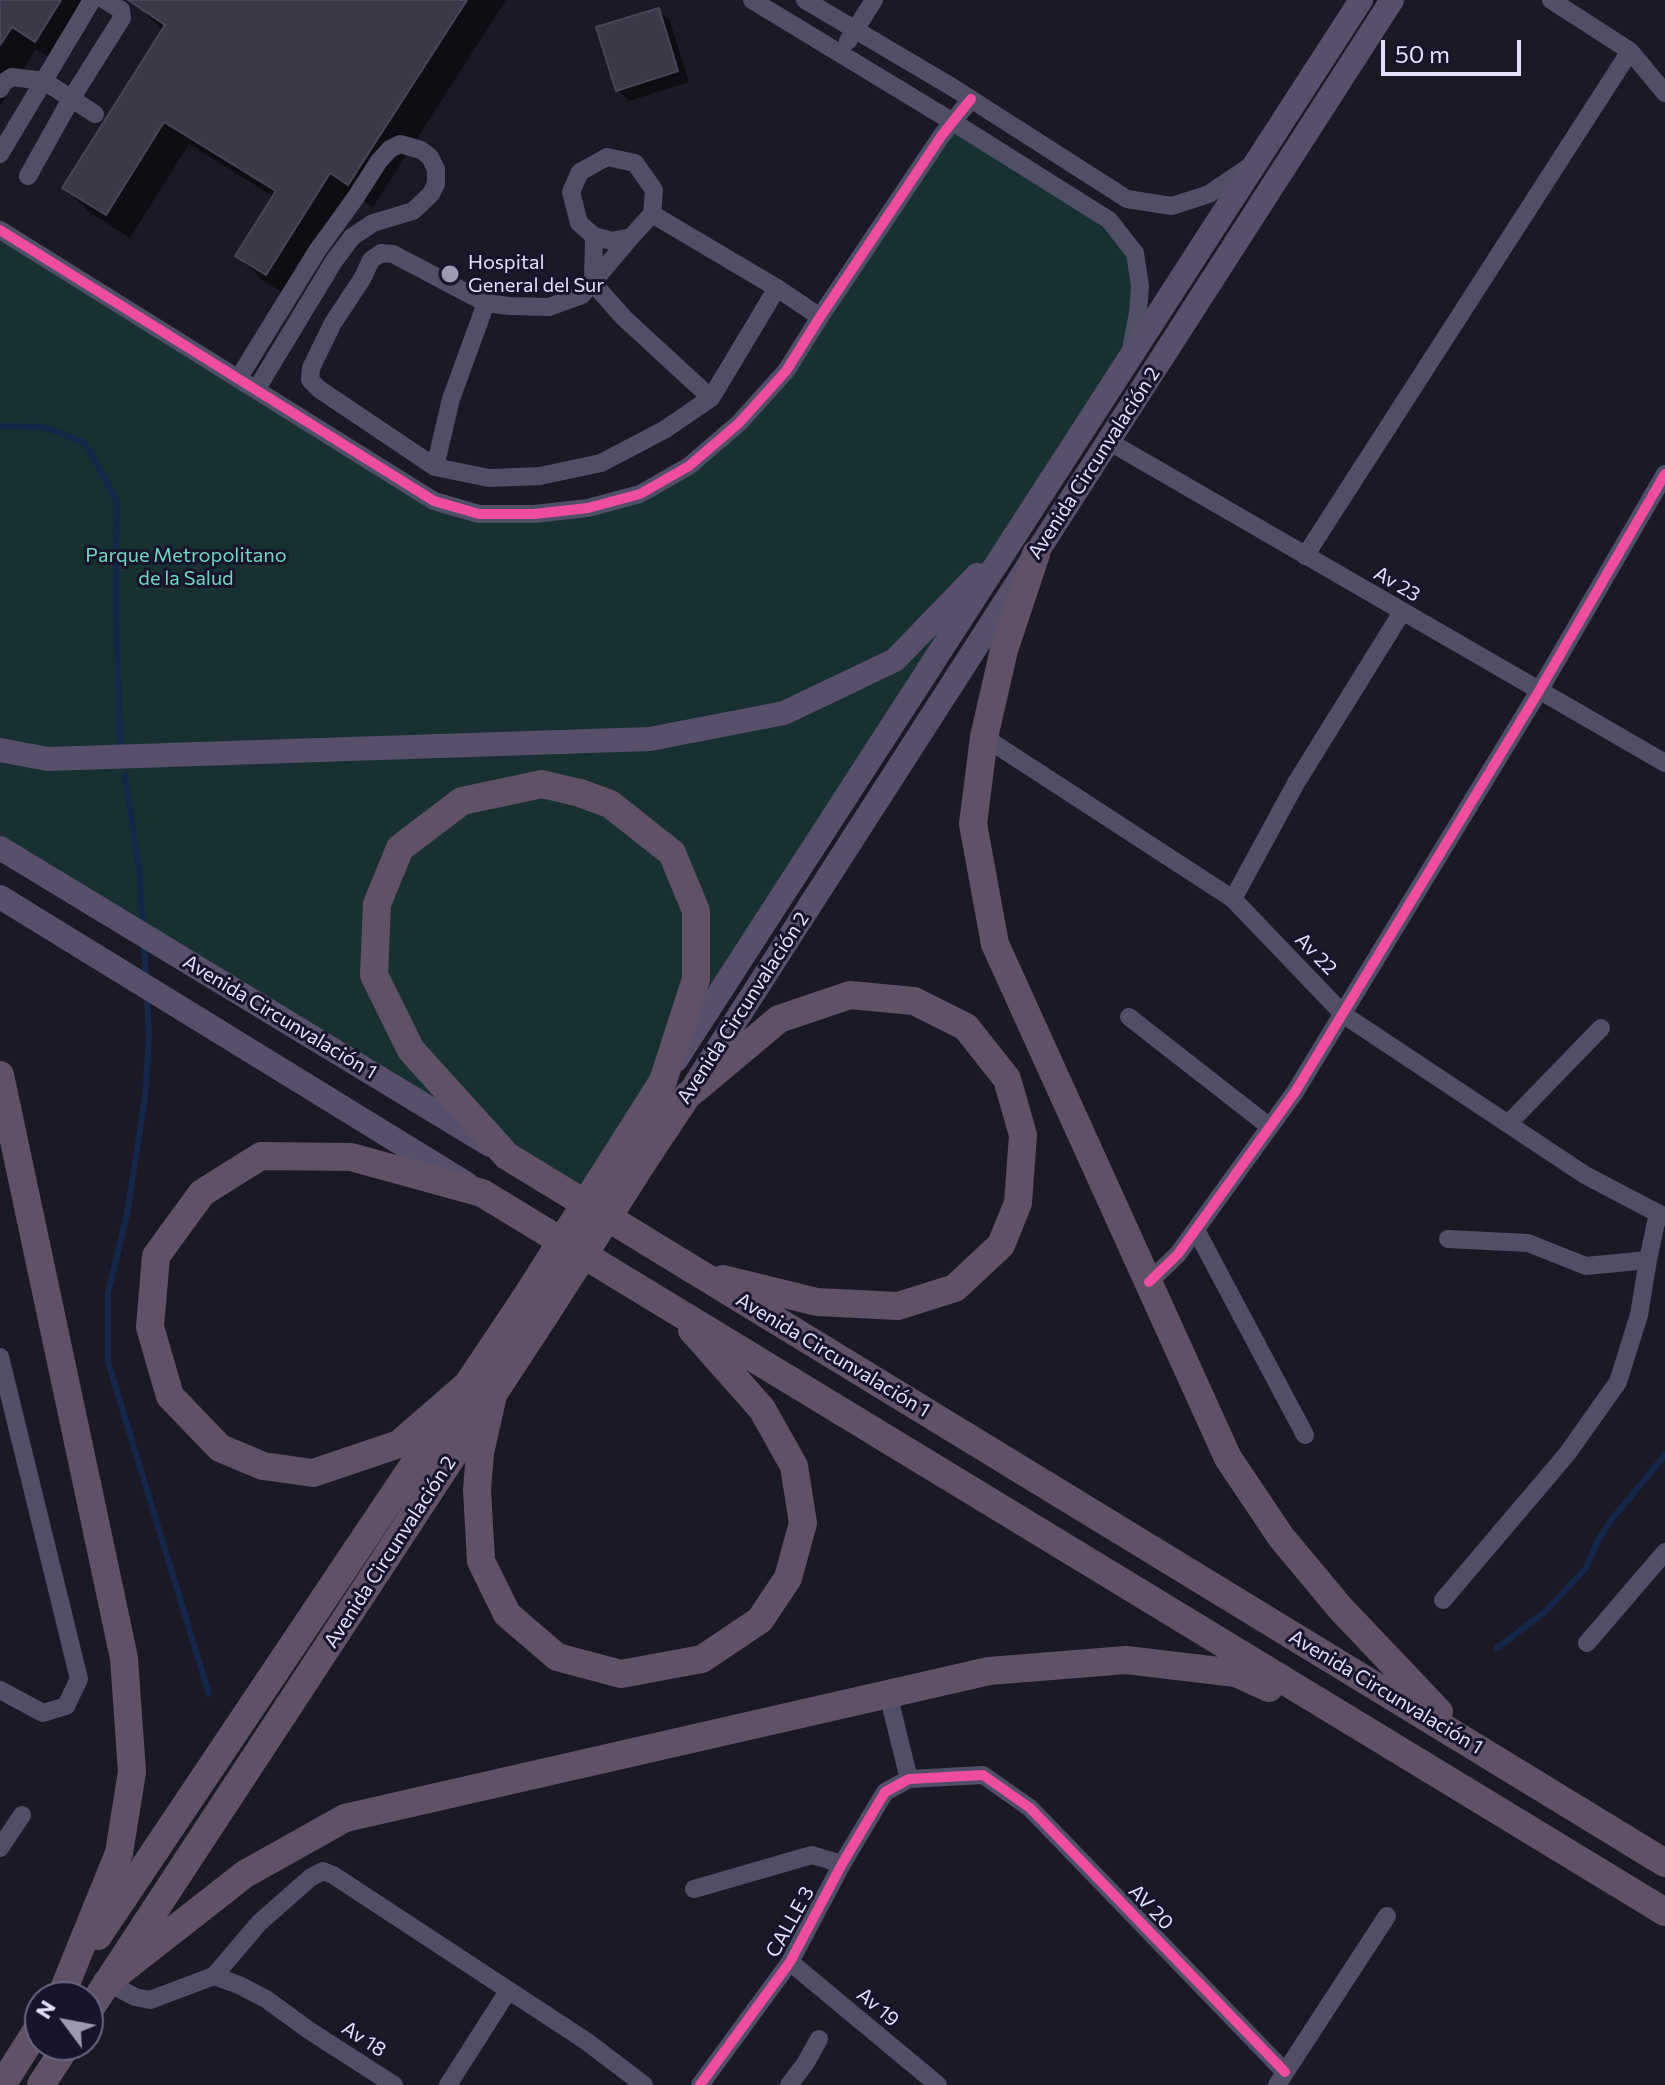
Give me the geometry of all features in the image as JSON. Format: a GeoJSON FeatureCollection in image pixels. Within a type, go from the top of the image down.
{"type":"FeatureCollection","features":[{"type":"Feature","properties":{"kind":"highway"},"geometry":{"type":"LineString","coordinates":[[1025,545],[984,737],[973,824],[995,944],[1228,1458],[1281,1537],[1341,1609],[1464,1739]]}},
{"type":"Feature","properties":{"kind":"highway"},"geometry":{"type":"LineString","coordinates":[[507,1156],[411,1050],[374,975],[377,904],[400,848],[462,801],[542,784],[580,793],[610,804],[672,853],[696,911],[696,979],[675,1088]]}},
{"type":"Feature","properties":{"kind":"highway"},"geometry":{"type":"LineString","coordinates":[[675,1088],[779,1019],[850,995],[914,1001],[966,1027],[1007,1079],[1023,1135],[1018,1203],[1001,1245],[955,1288],[898,1306],[817,1302],[699,1274]]}},
{"type":"Feature","properties":{"kind":"highway"},"geometry":{"type":"LineString","coordinates":[[0,1075],[124,1658],[132,1772],[119,1853],[66,1981]]}},
{"type":"Feature","properties":{"kind":"highway","name":"Avenida Circunvalación 2"},"geometry":{"type":"LineString","coordinates":[[104,1987],[675,1088]]}},
{"type":"Feature","properties":{"kind":"highway"},"geometry":{"type":"LineString","coordinates":[[481,1389],[399,1444],[313,1473],[263,1466],[220,1448],[170,1396],[150,1327],[156,1256],[202,1193],[261,1156],[351,1157],[482,1193]]}},
{"type":"Feature","properties":{"kind":"highway","name":"Avenida Circunvalación 1"},"geometry":{"type":"LineString","coordinates":[[507,1156],[1665,1863]]}},
{"type":"Feature","properties":{"kind":"highway","name":"Avenida Circunvalación 1"},"geometry":{"type":"LineString","coordinates":[[482,1193],[1665,1912]]}},
{"type":"Feature","properties":{"kind":"highway"},"geometry":{"type":"LineString","coordinates":[[481,1389],[477,1490],[481,1561],[507,1614],[557,1657],[621,1674],[702,1659],[760,1620],[788,1578],[803,1523],[794,1466],[762,1409],[673,1309]]}},
{"type":"Feature","properties":{"kind":"highway","name":"Avenida Circunvalación 2"},"geometry":{"type":"LineString","coordinates":[[69,1981],[481,1389]]}},
{"type":"Feature","properties":{"kind":"highway"},"geometry":{"type":"LineString","coordinates":[[107,1982],[245,1874],[345,1818],[989,1671],[1126,1660],[1236,1673],[1370,1731]]}},
{"type":"Feature","properties":{"kind":"highway"},"geometry":{"type":"LineString","coordinates":[[2,2085],[24,2050]]}},
{"type":"Feature","properties":{"kind":"highway"},"geometry":{"type":"LineString","coordinates":[[41,2085],[57,2061]]}},
{"type":"Feature","properties":{"kind":"main road","name":"Avenida Circunvalación 2"},"geometry":{"type":"LineString","coordinates":[[675,1088],[1025,545],[1129,360],[1361,0]]}},
{"type":"Feature","properties":{"kind":"main road","name":"Avenida Circunvalación 2"},"geometry":{"type":"LineString","coordinates":[[1025,545],[1108,441],[1392,0]]}},
{"type":"Feature","properties":{"kind":"main road"},"geometry":{"type":"LineString","coordinates":[[0,750],[48,759],[650,739],[784,713],[895,660],[1025,545]]}},
{"type":"Feature","properties":{"kind":"main road","name":"Avenida Circunvalación 1"},"geometry":{"type":"LineString","coordinates":[[0,848],[507,1156]]}},
{"type":"Feature","properties":{"kind":"main road","name":"Avenida Circunvalación 1"},"geometry":{"type":"LineString","coordinates":[[0,897],[482,1193]]}},
{"type":"Feature","properties":{"kind":"street"},"geometry":{"type":"LineString","coordinates":[[0,154],[92,0]]}},
{"type":"Feature","properties":{"kind":"street"},"geometry":{"type":"LineString","coordinates":[[28,176],[71,99],[122,18],[121,10],[105,0]]}},
{"type":"Feature","properties":{"kind":"street"},"geometry":{"type":"LineString","coordinates":[[752,0],[1109,220],[1135,253],[1140,286],[1129,360]]}},
{"type":"Feature","properties":{"kind":"street"},"geometry":{"type":"LineString","coordinates":[[805,0],[971,99],[1127,199],[1172,206],[1209,194],[1255,164]]}},
{"type":"Feature","properties":{"kind":"street"},"geometry":{"type":"LineString","coordinates":[[840,53],[874,0]]}},
{"type":"Feature","properties":{"kind":"street"},"geometry":{"type":"LineString","coordinates":[[1551,0],[1630,51],[1665,93]]}},
{"type":"Feature","properties":{"kind":"street"},"geometry":{"type":"LineString","coordinates":[[1305,556],[1630,51]]}},
{"type":"Feature","properties":{"kind":"street"},"geometry":{"type":"LineString","coordinates":[[0,89],[12,77],[44,81],[95,114]]}},
{"type":"Feature","properties":{"kind":"street"},"geometry":{"type":"LineString","coordinates":[[0,230],[434,501],[479,514],[534,514],[588,508],[640,494],[689,466],[739,423],[786,371],[942,135],[971,99]]}},
{"type":"Feature","properties":{"kind":"street"},"geometry":{"type":"LineString","coordinates":[[238,379],[317,251],[379,161],[390,149],[400,144],[421,150],[430,157],[436,169],[436,184],[424,202],[413,211],[373,223],[352,237],[334,261],[256,390]]}},
{"type":"Feature","properties":{"kind":"street"},"geometry":{"type":"LineString","coordinates":[[631,237],[612,241],[594,236],[579,223],[571,192],[580,172],[607,157],[635,163],[654,190],[652,214],[582,295],[549,307],[486,303],[393,254],[381,253],[371,260],[333,323],[311,368],[310,380],[435,467],[489,478],[540,476],[601,463],[664,430],[711,398],[777,288]]}},
{"type":"Feature","properties":{"kind":"street"},"geometry":{"type":"LineString","coordinates":[[356,197],[373,223]]}},
{"type":"Feature","properties":{"kind":"street"},"geometry":{"type":"LineString","coordinates":[[652,214],[820,317]]}},
{"type":"Feature","properties":{"kind":"street"},"geometry":{"type":"LineString","coordinates":[[594,236],[593,283],[624,318],[711,398]]}},
{"type":"Feature","properties":{"kind":"street"},"geometry":{"type":"LineString","coordinates":[[435,467],[451,399],[486,303]]}},
{"type":"Feature","properties":{"kind":"street","name":"Av 23"},"geometry":{"type":"LineString","coordinates":[[1108,441],[1665,763]]}},
{"type":"Feature","properties":{"kind":"street"},"geometry":{"type":"LineString","coordinates":[[1149,1282],[1178,1254],[1295,1092],[1539,691],[1665,474]]}},
{"type":"Feature","properties":{"kind":"street"},"geometry":{"type":"LineString","coordinates":[[1233,899],[1296,783],[1402,612]]}},
{"type":"Feature","properties":{"kind":"street","name":"Av 22"},"geometry":{"type":"LineString","coordinates":[[984,737],[1233,899],[1344,1015],[1585,1175],[1662,1215]]}},
{"type":"Feature","properties":{"kind":"street"},"geometry":{"type":"LineString","coordinates":[[1129,1017],[1270,1127]]}},
{"type":"Feature","properties":{"kind":"street"},"geometry":{"type":"LineString","coordinates":[[1508,1124],[1601,1028]]}},
{"type":"Feature","properties":{"kind":"street"},"geometry":{"type":"LineString","coordinates":[[1443,1600],[1567,1454],[1618,1382],[1639,1315],[1648,1260],[1662,1215]]}},
{"type":"Feature","properties":{"kind":"street"},"geometry":{"type":"LineString","coordinates":[[1196,1230],[1305,1435]]}},
{"type":"Feature","properties":{"kind":"street"},"geometry":{"type":"LineString","coordinates":[[1448,1239],[1528,1243],[1586,1266],[1648,1260]]}},
{"type":"Feature","properties":{"kind":"street"},"geometry":{"type":"LineString","coordinates":[[0,1357],[79,1679],[66,1706],[43,1713],[0,1690]]}},
{"type":"Feature","properties":{"kind":"street"},"geometry":{"type":"LineString","coordinates":[[1587,1643],[1665,1552]]}},
{"type":"Feature","properties":{"kind":"street"},"geometry":{"type":"LineString","coordinates":[[888,1694],[909,1779]]}},
{"type":"Feature","properties":{"kind":"street","name":"AV 20"},"geometry":{"type":"LineString","coordinates":[[909,1779],[983,1775],[1030,1808],[1281,2079]]}},
{"type":"Feature","properties":{"kind":"street","name":"CALLE 3"},"geometry":{"type":"LineString","coordinates":[[700,2085],[790,1962],[842,1864],[885,1792],[909,1779]]}},
{"type":"Feature","properties":{"kind":"street"},"geometry":{"type":"LineString","coordinates":[[0,1848],[22,1815]]}},
{"type":"Feature","properties":{"kind":"street"},"geometry":{"type":"LineString","coordinates":[[694,1889],[812,1855],[842,1864]]}},
{"type":"Feature","properties":{"kind":"street"},"geometry":{"type":"LineString","coordinates":[[107,1982],[135,1997],[150,2000],[214,1976],[259,1923],[310,1878],[323,1871],[586,2041],[644,2085]]}},
{"type":"Feature","properties":{"kind":"street"},"geometry":{"type":"LineString","coordinates":[[1281,2079],[1387,1916]]}},
{"type":"Feature","properties":{"kind":"street","name":"Av 19"},"geometry":{"type":"LineString","coordinates":[[790,1962],[938,2085]]}},
{"type":"Feature","properties":{"kind":"street","name":"Av 18"},"geometry":{"type":"LineString","coordinates":[[214,1976],[266,1999],[394,2085]]}},
{"type":"Feature","properties":{"kind":"street"},"geometry":{"type":"LineString","coordinates":[[448,2085],[508,1991]]}},
{"type":"Feature","properties":{"kind":"street"},"geometry":{"type":"LineString","coordinates":[[789,2085],[819,2039]]}},
{"type":"Feature","properties":{"kind":"green space","name":"Parque Metropolitano de la Salud"},"geometry":{"type":"Polygon","coordinates":[[[953,122],[1109,220],[1135,253],[1129,360],[585,1203],[0,848],[0,230],[434,501],[479,514],[640,494],[739,423],[953,122]]]}},
{"type":"Feature","properties":{"kind":"building"},"geometry":{"type":"Polygon","coordinates":[[[0,0],[61,0],[35,42],[12,27],[0,45],[0,0]]]}},
{"type":"Feature","properties":{"kind":"building"},"geometry":{"type":"Polygon","coordinates":[[[128,0],[467,0],[348,185],[330,173],[266,275],[235,256],[276,191],[164,122],[106,215],[62,188],[165,25],[128,0]]]}},
{"type":"Feature","properties":{"kind":"building"},"geometry":{"type":"Polygon","coordinates":[[[659,8],[678,71],[616,91],[596,27],[659,8]]]}},
{"type":"Feature","properties":{"kind":"waterway"},"geometry":{"type":"LineString","coordinates":[[0,426],[44,427],[85,443],[117,502],[120,747]]}},
{"type":"Feature","properties":{"kind":"waterway"},"geometry":{"type":"LineString","coordinates":[[125,775],[140,877],[143,925]]}},
{"type":"Feature","properties":{"kind":"waterway"},"geometry":{"type":"LineString","coordinates":[[144,944],[146,977]]}},
{"type":"Feature","properties":{"kind":"waterway"},"geometry":{"type":"LineString","coordinates":[[147,996],[149,1036],[145,1097],[127,1214],[108,1293],[108,1362],[209,1694]]}},
{"type":"Feature","properties":{"kind":"waterway"},"geometry":{"type":"LineString","coordinates":[[1497,1648],[1546,1611],[1586,1568],[1597,1542],[1612,1519],[1665,1455]]}},
{"type":"Feature","properties":{"kind":"cycle path"},"geometry":{"type":"LineString","coordinates":[[0,230],[434,501],[479,514],[534,514],[588,508],[640,494],[689,466],[739,423],[786,371],[942,135],[971,99]]}},
{"type":"Feature","properties":{"kind":"cycle path"},"geometry":{"type":"LineString","coordinates":[[1149,1282],[1178,1254],[1295,1092],[1539,691],[1665,474]]}},
{"type":"Feature","properties":{"kind":"cycle path"},"geometry":{"type":"LineString","coordinates":[[700,2085],[790,1962],[842,1864],[885,1792],[909,1779],[983,1775],[1030,1808],[1285,2072]]}},
{"type":"Feature","properties":{"kind":"place","name":"Hospital General del Sur"},"geometry":{"type":"Point","coordinates":[450,274]}}]}
